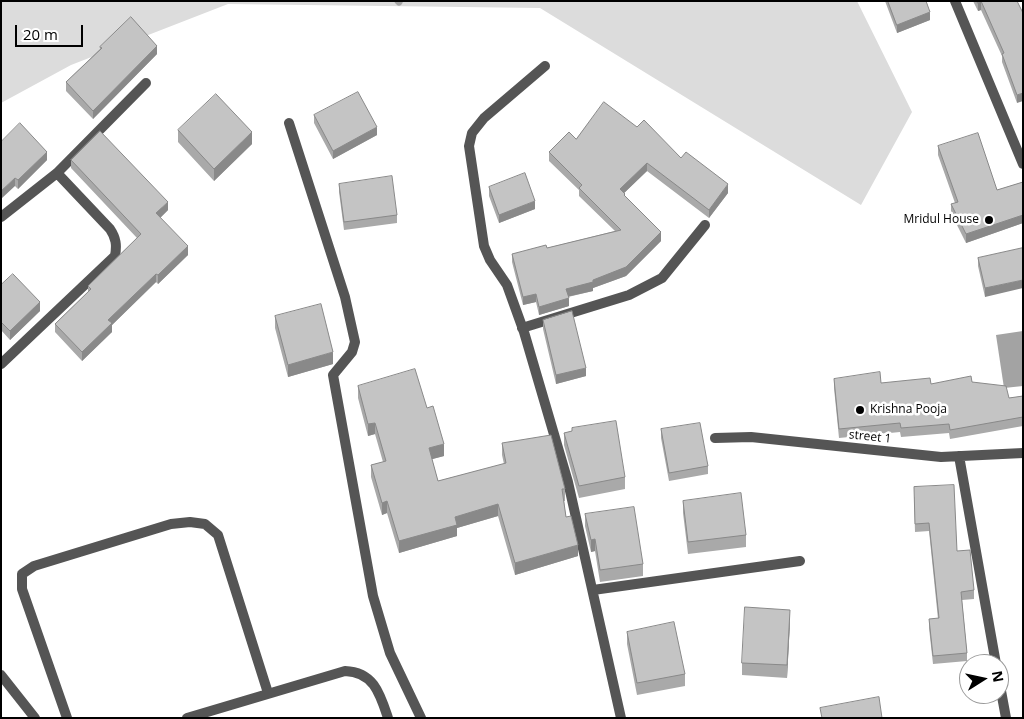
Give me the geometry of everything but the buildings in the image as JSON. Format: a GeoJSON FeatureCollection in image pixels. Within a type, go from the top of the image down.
{"type":"FeatureCollection","features":[{"type":"Feature","properties":{"kind":"street"},"geometry":{"type":"LineString","coordinates":[[955,1],[1023,164]]}},
{"type":"Feature","properties":{"kind":"street"},"geometry":{"type":"LineString","coordinates":[[545,66],[484,118],[472,133],[470,146],[484,246],[490,260],[507,285],[522,328],[568,482],[621,718]]}},
{"type":"Feature","properties":{"kind":"street"},"geometry":{"type":"LineString","coordinates":[[1,217],[57,173],[146,83]]}},
{"type":"Feature","properties":{"kind":"street"},"geometry":{"type":"LineString","coordinates":[[289,122],[345,298],[355,342],[352,352],[333,375],[373,596],[390,654],[421,718]]}},
{"type":"Feature","properties":{"kind":"street"},"geometry":{"type":"LineString","coordinates":[[1,364],[114,256],[116,238],[110,229],[57,173]]}},
{"type":"Feature","properties":{"kind":"street"},"geometry":{"type":"LineString","coordinates":[[522,328],[629,296],[656,282],[662,278],[704,225]]}},
{"type":"Feature","properties":{"kind":"street","name":"street 1"},"geometry":{"type":"LineString","coordinates":[[715,438],[751,437],[940,457],[1023,453]]}},
{"type":"Feature","properties":{"kind":"street"},"geometry":{"type":"LineString","coordinates":[[959,456],[994,654]]}},
{"type":"Feature","properties":{"kind":"street"},"geometry":{"type":"LineString","coordinates":[[67,718],[22,589],[22,574],[34,566],[171,524],[190,522],[205,524],[218,535],[268,693]]}},
{"type":"Feature","properties":{"kind":"street"},"geometry":{"type":"LineString","coordinates":[[593,590],[800,561]]}},
{"type":"Feature","properties":{"kind":"street"},"geometry":{"type":"LineString","coordinates":[[187,718],[345,671],[356,672],[366,677],[375,686],[382,698],[388,718]]}},
{"type":"Feature","properties":{"kind":"street"},"geometry":{"type":"LineString","coordinates":[[1,675],[35,718]]}},
{"type":"Feature","properties":{"kind":"street"},"geometry":{"type":"LineString","coordinates":[[1003,704],[1006,718]]}},
{"type":"Feature","properties":{"kind":"shaded area"},"geometry":{"type":"Polygon","coordinates":[[[1,1],[857,1],[912,112],[861,205],[540,8],[228,4],[71,65],[1,103],[1,1]]]}},
{"type":"Feature","properties":{"kind":"shaded area"},"geometry":{"type":"Polygon","coordinates":[[[1023,331],[1023,386],[1004,388],[996,335],[1023,331]]]}},
{"type":"Feature","properties":{"kind":"place","name":"Mridul House"},"geometry":{"type":"Point","coordinates":[989,220]}},
{"type":"Feature","properties":{"kind":"place","name":"Krishna Pooja"},"geometry":{"type":"Point","coordinates":[860,410]}}]}
